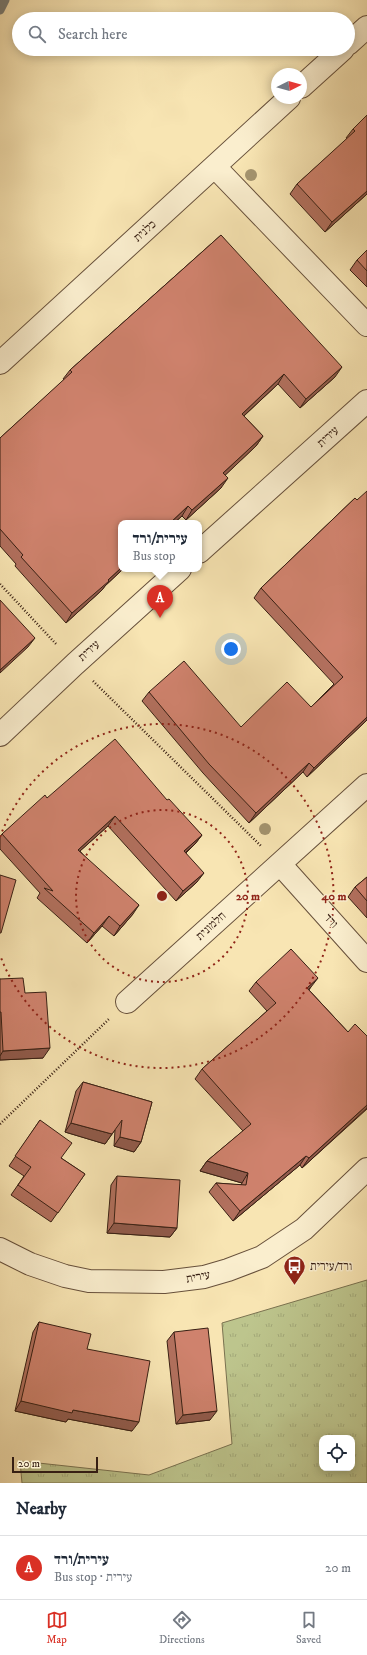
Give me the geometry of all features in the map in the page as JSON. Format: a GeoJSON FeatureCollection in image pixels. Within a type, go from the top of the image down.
{"type":"FeatureCollection","features":[{"type":"Feature","properties":{"kind":"street"},"geometry":{"type":"LineString","coordinates":[[355,38],[367,27]]}},
{"type":"Feature","properties":{"kind":"street"},"geometry":{"type":"LineString","coordinates":[[307,82],[335,56]]}},
{"type":"Feature","properties":{"kind":"street","name":"כלנית"},"geometry":{"type":"LineString","coordinates":[[0,363],[282,104]]}},
{"type":"Feature","properties":{"kind":"street"},"geometry":{"type":"LineString","coordinates":[[214,166],[367,325]]}},
{"type":"Feature","properties":{"kind":"street","name":"עירית"},"geometry":{"type":"LineString","coordinates":[[202,549],[367,401]]}},
{"type":"Feature","properties":{"kind":"street","name":"עירית"},"geometry":{"type":"LineString","coordinates":[[0,735],[75,664],[177,572]]}},
{"type":"Feature","properties":{"kind":"street","name":"חלמונית"},"geometry":{"type":"LineString","coordinates":[[127,1002],[367,785]]}},
{"type":"Feature","properties":{"kind":"street","name":"ורד"},"geometry":{"type":"LineString","coordinates":[[280,864],[367,961]]}},
{"type":"Feature","properties":{"kind":"street","name":"עירית"},"geometry":{"type":"LineString","coordinates":[[0,1249],[30,1264],[65,1276],[89,1281],[164,1282],[204,1277],[228,1270],[262,1257],[275,1249],[304,1229],[367,1169]]}},
{"type":"Feature","properties":{"kind":"path"},"geometry":{"type":"LineString","coordinates":[[0,584],[75,664],[280,864]]}},
{"type":"Feature","properties":{"kind":"path"},"geometry":{"type":"LineString","coordinates":[[0,1124],[127,1002]]}},
{"type":"Feature","properties":{"kind":"green space"},"geometry":{"type":"Polygon","coordinates":[[[367,1280],[367,1483],[22,1483],[20,1461],[149,1475],[232,1444],[222,1323],[367,1280]]]}},
{"type":"Feature","properties":{"kind":"building"},"geometry":{"type":"Polygon","coordinates":[[[367,115],[367,191],[332,222],[297,184],[355,131],[353,129],[367,115]]]}},
{"type":"Feature","properties":{"kind":"building"},"geometry":{"type":"Polygon","coordinates":[[[221,235],[342,367],[306,399],[284,374],[242,414],[263,436],[223,473],[228,478],[192,510],[188,506],[173,520],[118,520],[118,571],[108,580],[109,581],[72,613],[21,557],[23,555],[0,529],[0,438],[72,372],[70,370],[221,235]]]}},
{"type":"Feature","properties":{"kind":"building"},"geometry":{"type":"Polygon","coordinates":[[[367,250],[367,271],[357,260],[367,250]]]}},
{"type":"Feature","properties":{"kind":"building"},"geometry":{"type":"Polygon","coordinates":[[[367,491],[367,717],[314,768],[309,763],[256,813],[209,764],[149,692],[184,661],[241,727],[287,682],[311,707],[343,677],[261,588],[355,498],[357,500],[367,491]]]}},
{"type":"Feature","properties":{"kind":"building"},"geometry":{"type":"Polygon","coordinates":[[[0,600],[35,638],[0,670],[0,600]]]}},
{"type":"Feature","properties":{"kind":"building"},"geometry":{"type":"Polygon","coordinates":[[[115,739],[167,800],[169,799],[202,835],[184,851],[204,873],[183,891],[115,816],[78,850],[139,905],[120,926],[109,916],[94,933],[44,888],[53,891],[2,834],[45,795],[47,798],[115,739]]]}},
{"type":"Feature","properties":{"kind":"building"},"geometry":{"type":"Polygon","coordinates":[[[0,875],[16,880],[1,933],[0,933],[0,875]]]}},
{"type":"Feature","properties":{"kind":"building"},"geometry":{"type":"Polygon","coordinates":[[[367,877],[367,901],[355,887],[367,877]]]}},
{"type":"Feature","properties":{"kind":"building"},"geometry":{"type":"Polygon","coordinates":[[[291,949],[318,978],[307,988],[348,1032],[355,1024],[367,1036],[367,1105],[309,1158],[306,1156],[240,1211],[216,1183],[246,1185],[248,1173],[207,1161],[251,1124],[202,1069],[276,1003],[256,982],[291,949]]]}},
{"type":"Feature","properties":{"kind":"building"},"geometry":{"type":"Polygon","coordinates":[[[23,978],[25,993],[46,992],[50,1048],[3,1051],[0,1012],[0,979],[23,978]]]}},
{"type":"Feature","properties":{"kind":"building"},"geometry":{"type":"Polygon","coordinates":[[[83,1082],[152,1102],[141,1142],[120,1137],[122,1120],[112,1134],[71,1123],[83,1082]]]}},
{"type":"Feature","properties":{"kind":"building"},"geometry":{"type":"Polygon","coordinates":[[[40,1120],[72,1143],[61,1158],[85,1174],[58,1213],[18,1185],[31,1167],[15,1156],[40,1120]]]}},
{"type":"Feature","properties":{"kind":"building"},"geometry":{"type":"Polygon","coordinates":[[[117,1176],[180,1180],[177,1228],[114,1223],[117,1176]]]}},
{"type":"Feature","properties":{"kind":"building"},"geometry":{"type":"Polygon","coordinates":[[[39,1322],[91,1334],[87,1349],[150,1361],[139,1422],[73,1410],[72,1413],[21,1401],[39,1322]]]}},
{"type":"Feature","properties":{"kind":"building"},"geometry":{"type":"Polygon","coordinates":[[[208,1328],[217,1411],[183,1415],[174,1332],[208,1328]]]}},
{"type":"Feature","properties":{"kind":"waterway"},"geometry":{"type":"LineString","coordinates":[[0,10],[5,0]]}},
{"type":"Feature","properties":{"kind":"place","name":"עירית/ורד"},"geometry":{"type":"Point","coordinates":[160,618]}},
{"type":"Feature","properties":{"kind":"place","name":"ורד/עירית"},"geometry":{"type":"Point","coordinates":[294,1286]}}]}
